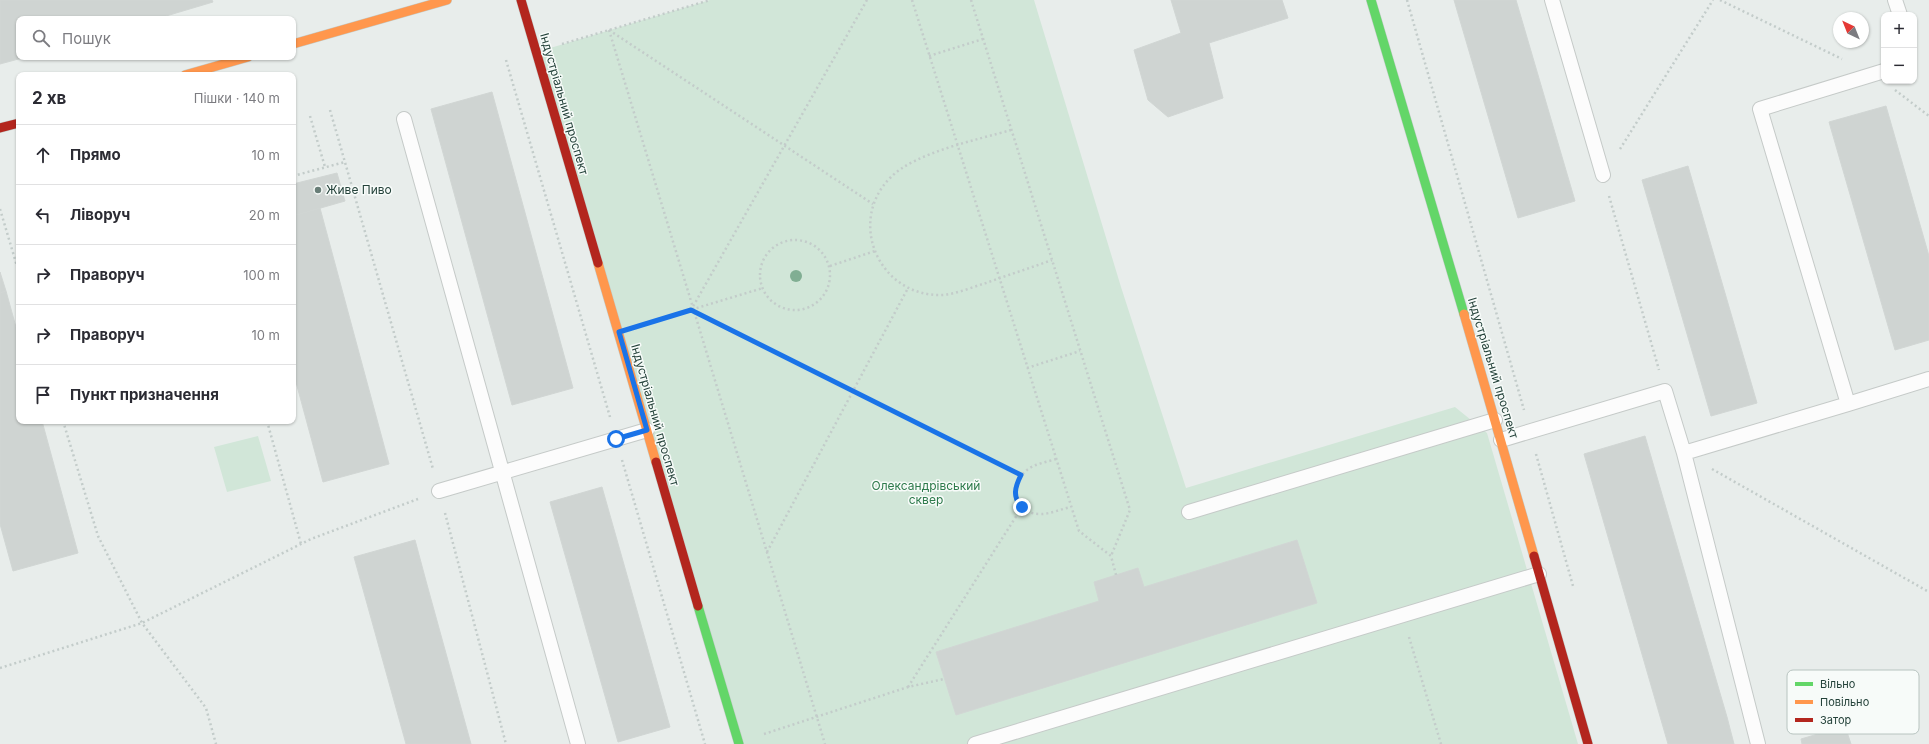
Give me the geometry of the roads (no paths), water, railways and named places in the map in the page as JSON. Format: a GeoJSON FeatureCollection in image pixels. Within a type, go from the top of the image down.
{"type":"FeatureCollection","features":[{"type":"Feature","properties":{"kind":"street"},"geometry":{"type":"LineString","coordinates":[[296,43],[447,0]]}},
{"type":"Feature","properties":{"kind":"street","name":"Індустріальний проспект"},"geometry":{"type":"LineString","coordinates":[[521,0],[619,332],[737,743]]}},
{"type":"Feature","properties":{"kind":"street","name":"Індустріальний проспект"},"geometry":{"type":"LineString","coordinates":[[1371,0],[1502,440],[1588,744]]}},
{"type":"Feature","properties":{"kind":"street"},"geometry":{"type":"LineString","coordinates":[[196,72],[238,60]]}},
{"type":"Feature","properties":{"kind":"street"},"geometry":{"type":"LineString","coordinates":[[0,128],[16,123]]}},
{"type":"Feature","properties":{"kind":"lane"},"geometry":{"type":"LineString","coordinates":[[1552,0],[1603,175]]}},
{"type":"Feature","properties":{"kind":"lane"},"geometry":{"type":"LineString","coordinates":[[1895,0],[1899,12]]}},
{"type":"Feature","properties":{"kind":"lane"},"geometry":{"type":"LineString","coordinates":[[1848,404],[1760,108],[1879,73]]}},
{"type":"Feature","properties":{"kind":"lane"},"geometry":{"type":"LineString","coordinates":[[404,119],[578,744]]}},
{"type":"Feature","properties":{"kind":"lane"},"geometry":{"type":"LineString","coordinates":[[1684,453],[1929,379]]}},
{"type":"Feature","properties":{"kind":"lane"},"geometry":{"type":"LineString","coordinates":[[1502,440],[1665,391],[1684,453],[1758,744]]}},
{"type":"Feature","properties":{"kind":"lane"},"geometry":{"type":"LineString","coordinates":[[1189,512],[1495,420]]}},
{"type":"Feature","properties":{"kind":"lane"},"geometry":{"type":"LineString","coordinates":[[439,491],[647,430]]}},
{"type":"Feature","properties":{"kind":"lane"},"geometry":{"type":"LineString","coordinates":[[975,744],[1539,574]]}},
{"type":"Feature","properties":{"kind":"place","name":"Живе Пиво"},"geometry":{"type":"Point","coordinates":[318,190]}},
{"type":"Feature","properties":{"kind":"park label","name":"Олександрівський сквер"},"geometry":{"type":"Point","coordinates":[926,493]}}]}
